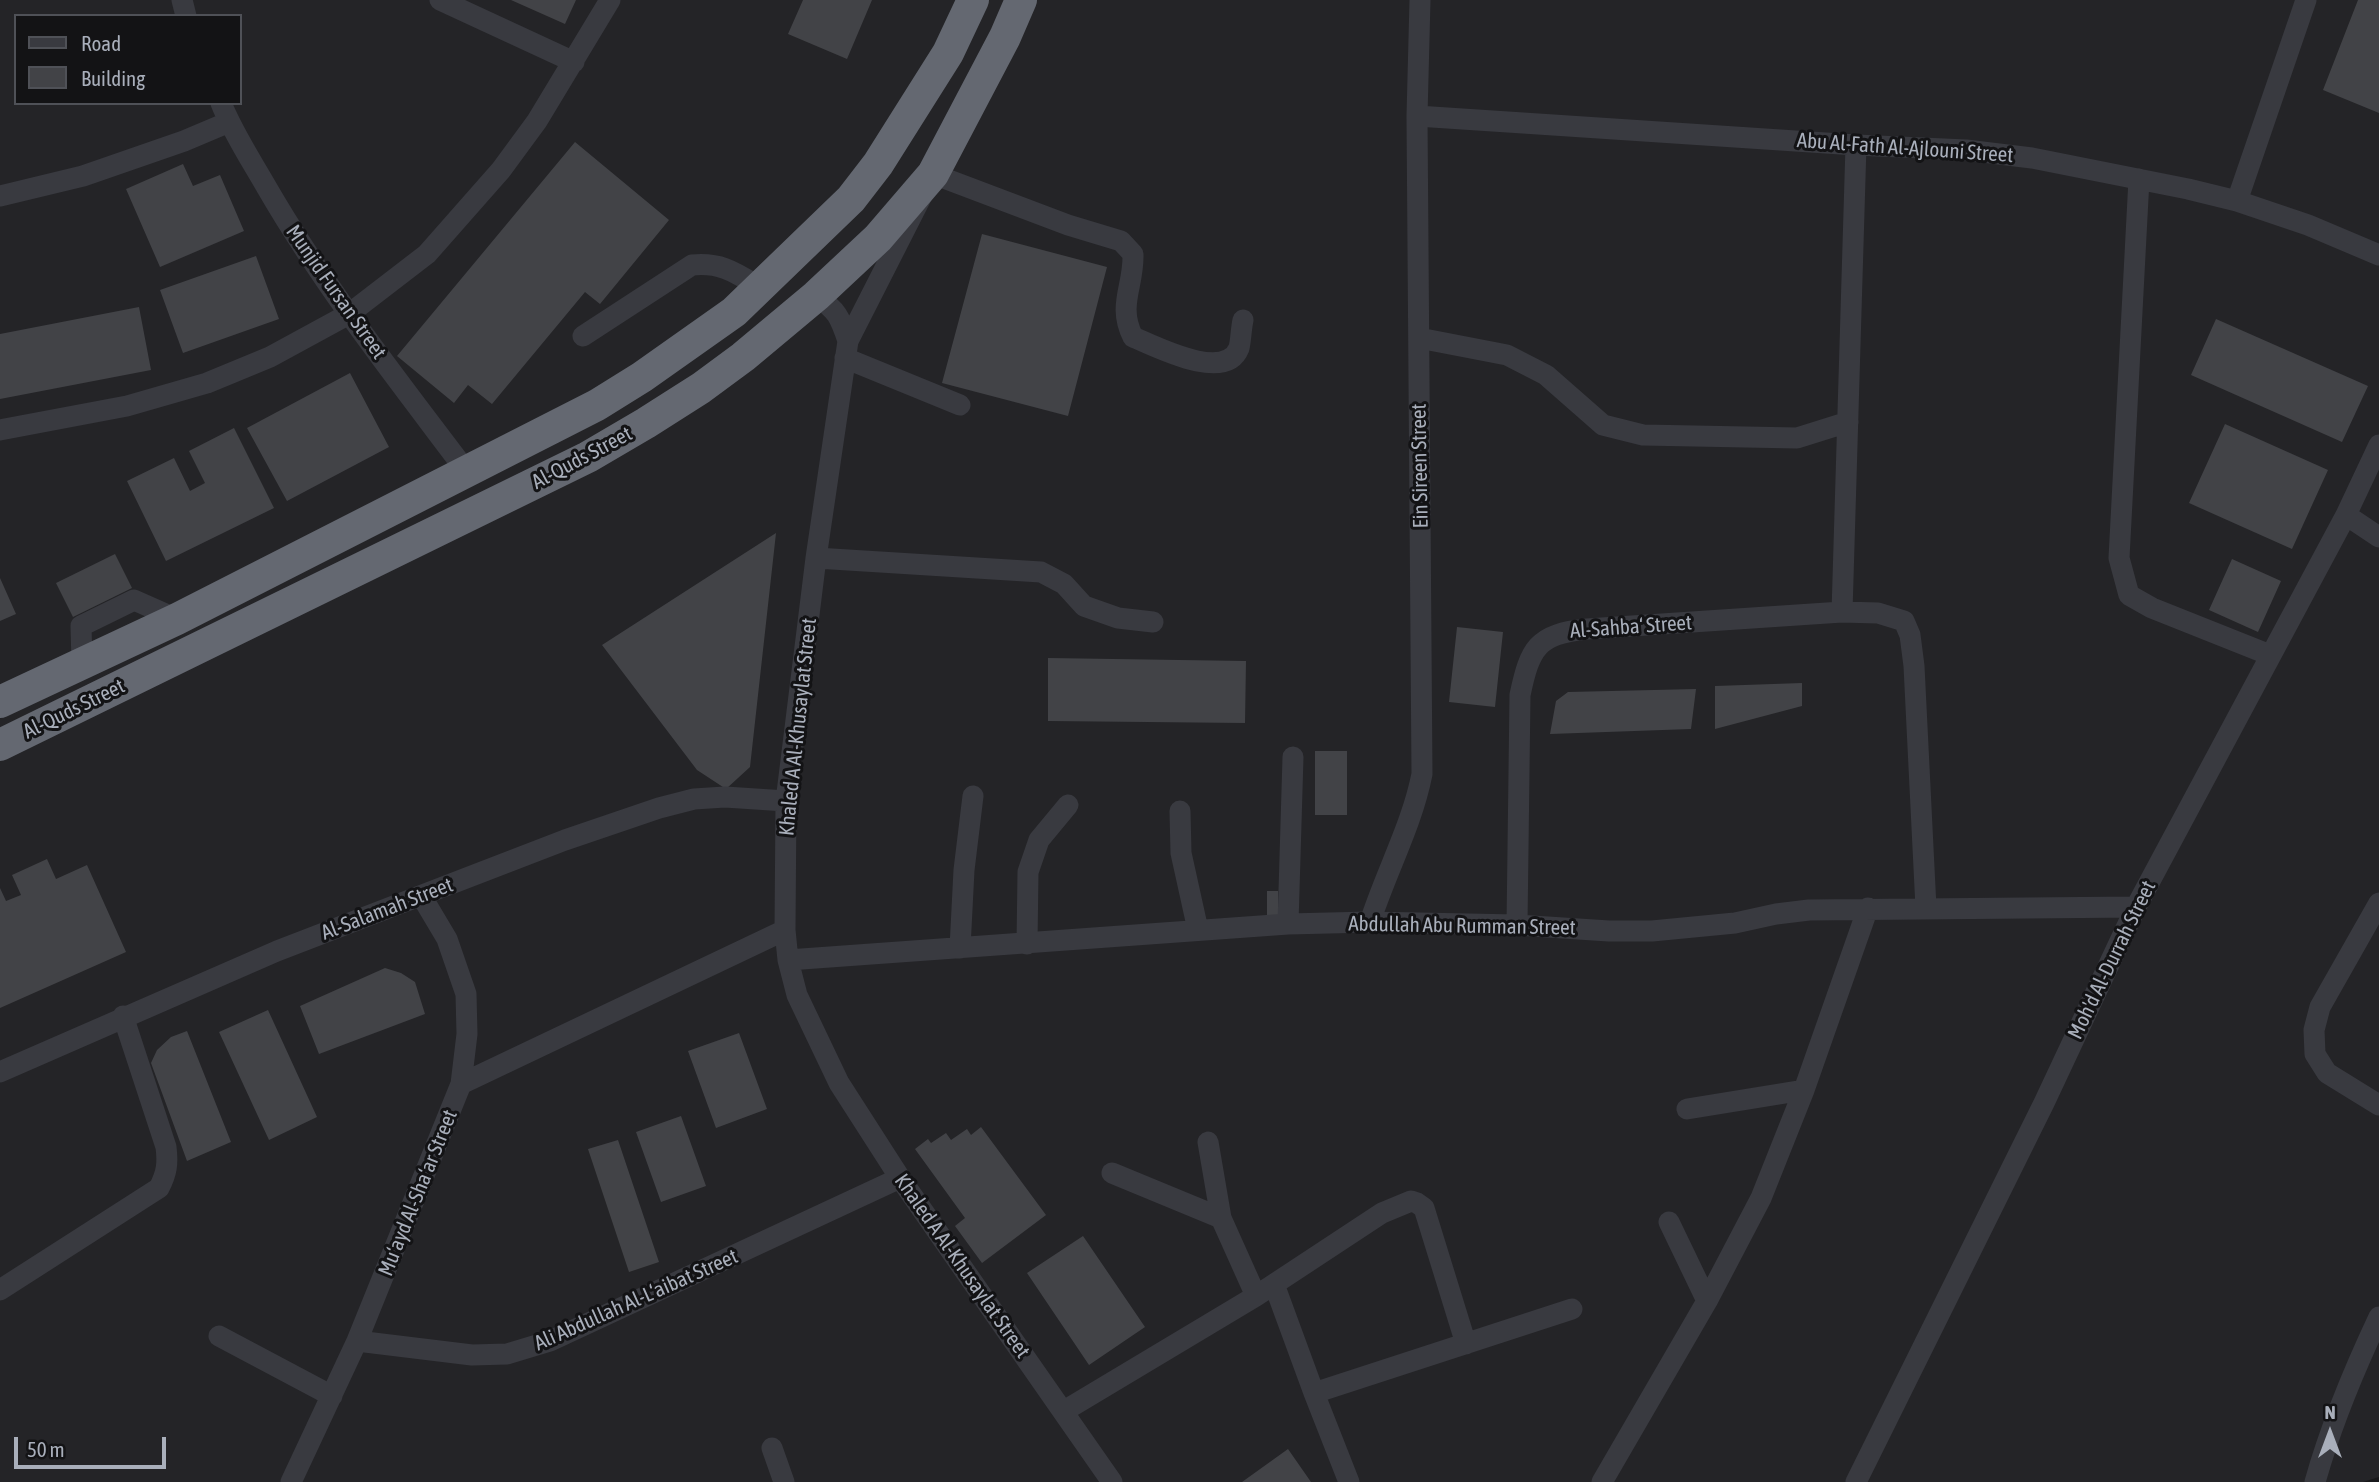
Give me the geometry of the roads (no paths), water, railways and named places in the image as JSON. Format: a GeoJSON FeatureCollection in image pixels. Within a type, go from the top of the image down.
{"type":"FeatureCollection","features":[{"type":"Feature","properties":{"kind":"highway","name":"Al-Quds Street"},"geometry":{"type":"LineString","coordinates":[[0,702],[177,619],[597,405],[642,377],[734,312],[851,199],[878,164],[948,53],[973,0]]}},
{"type":"Feature","properties":{"kind":"highway","name":"Al-Quds Street"},"geometry":{"type":"LineString","coordinates":[[0,746],[588,457],[701,388],[816,296],[878,238],[933,174],[1005,37],[1021,0]]}},
{"type":"Feature","properties":{"kind":"street"},"geometry":{"type":"LineString","coordinates":[[440,0],[574,61]]}},
{"type":"Feature","properties":{"kind":"street"},"geometry":{"type":"LineString","coordinates":[[0,430],[127,406],[207,383],[270,357],[349,314],[427,254],[458,220],[515,150],[574,61],[610,0]]}},
{"type":"Feature","properties":{"kind":"street","name":"Ein Sireen Street"},"geometry":{"type":"LineString","coordinates":[[1370,922],[1382,885],[1417,802],[1422,774],[1417,116],[1420,0]]}},
{"type":"Feature","properties":{"kind":"street"},"geometry":{"type":"LineString","coordinates":[[2237,201],[2306,0]]}},
{"type":"Feature","properties":{"kind":"street"},"geometry":{"type":"LineString","coordinates":[[0,196],[83,176],[184,141],[225,113]]}},
{"type":"Feature","properties":{"kind":"street","name":"Munjid Fursan Street"},"geometry":{"type":"LineString","coordinates":[[225,113],[284,216],[349,314],[467,472]]}},
{"type":"Feature","properties":{"kind":"street","name":"Abu Al-Fath Al-Ajlouni Street"},"geometry":{"type":"LineString","coordinates":[[1417,116],[2004,154],[2080,166],[2237,201],[2308,225],[2379,255]]}},
{"type":"Feature","properties":{"kind":"street"},"geometry":{"type":"LineString","coordinates":[[1842,612],[1856,145]]}},
{"type":"Feature","properties":{"kind":"street"},"geometry":{"type":"LineString","coordinates":[[933,174],[1068,225],[1121,241],[1133,254],[1133,270],[1125,305],[1126,323],[1133,337],[1187,360],[1213,363],[1229,359],[1238,349],[1243,320]]}},
{"type":"Feature","properties":{"kind":"street","name":"Khaled A Al-Khusaylat Street"},"geometry":{"type":"LineString","coordinates":[[933,174],[847,350],[816,558],[786,801],[785,930],[788,960],[797,995],[839,1083],[901,1178],[1112,1482]]}},
{"type":"Feature","properties":{"kind":"street"},"geometry":{"type":"LineString","coordinates":[[2139,179],[2119,558],[2129,595],[2152,608],[2270,655]]}},
{"type":"Feature","properties":{"kind":"street"},"geometry":{"type":"LineString","coordinates":[[583,335],[692,265],[725,267],[761,288]]}},
{"type":"Feature","properties":{"kind":"street"},"geometry":{"type":"LineString","coordinates":[[816,296],[833,307],[841,318],[847,350],[960,405]]}},
{"type":"Feature","properties":{"kind":"street"},"geometry":{"type":"LineString","coordinates":[[1419,338],[1507,355],[1546,375],[1604,425],[1643,435],[1797,438],[1848,422]]}},
{"type":"Feature","properties":{"kind":"street","name":"Moh'd Al-Durrah Street"},"geometry":{"type":"LineString","coordinates":[[1856,1482],[2044,1103],[2136,907],[2346,514],[2379,444]]}},
{"type":"Feature","properties":{"kind":"street"},"geometry":{"type":"LineString","coordinates":[[2346,514],[2379,537]]}},
{"type":"Feature","properties":{"kind":"street"},"geometry":{"type":"LineString","coordinates":[[816,558],[1041,572],[1064,584],[1084,606],[1118,618],[1153,622]]}},
{"type":"Feature","properties":{"kind":"street","name":"Al-Sahba‘ Street"},"geometry":{"type":"LineString","coordinates":[[1517,925],[1520,695],[1526,665],[1540,643],[1561,632],[1842,612],[1878,613],[1903,621],[1910,635],[1914,666],[1926,908]]}},
{"type":"Feature","properties":{"kind":"street"},"geometry":{"type":"LineString","coordinates":[[1288,924],[1293,757]]}},
{"type":"Feature","properties":{"kind":"street"},"geometry":{"type":"LineString","coordinates":[[960,948],[964,870],[973,796]]}},
{"type":"Feature","properties":{"kind":"street","name":"Al-Salamah Street"},"geometry":{"type":"LineString","coordinates":[[0,1072],[277,951],[565,840],[694,799],[725,797],[786,801]]}},
{"type":"Feature","properties":{"kind":"street"},"geometry":{"type":"LineString","coordinates":[[1027,944],[1028,872],[1039,841],[1068,805]]}},
{"type":"Feature","properties":{"kind":"street"},"geometry":{"type":"LineString","coordinates":[[1180,811],[1181,853],[1198,930]]}},
{"type":"Feature","properties":{"kind":"street","name":"Mu‘ayd Al-Sha‘ar Street"},"geometry":{"type":"LineString","coordinates":[[291,1482],[357,1341],[461,1084],[467,1034],[466,994],[447,939],[422,897]]}},
{"type":"Feature","properties":{"kind":"street"},"geometry":{"type":"LineString","coordinates":[[2379,903],[2320,1007],[2314,1030],[2315,1054],[2327,1073],[2379,1105]]}},
{"type":"Feature","properties":{"kind":"street","name":"Abdullah Abu Rumman Street"},"geometry":{"type":"LineString","coordinates":[[788,960],[1288,924],[1370,922],[1651,931],[1735,923],[1809,910],[2136,907]]}},
{"type":"Feature","properties":{"kind":"street"},"geometry":{"type":"LineString","coordinates":[[1602,1482],[1707,1301],[1761,1198],[1804,1090],[1868,908]]}},
{"type":"Feature","properties":{"kind":"street"},"geometry":{"type":"LineString","coordinates":[[461,1084],[785,930]]}},
{"type":"Feature","properties":{"kind":"street"},"geometry":{"type":"LineString","coordinates":[[0,1290],[159,1188],[166,1175],[166,1147],[123,1016]]}},
{"type":"Feature","properties":{"kind":"street"},"geometry":{"type":"LineString","coordinates":[[1687,1110],[1804,1090]]}},
{"type":"Feature","properties":{"kind":"street"},"geometry":{"type":"LineString","coordinates":[[1208,1142],[1221,1219],[1256,1296]]}},
{"type":"Feature","properties":{"kind":"street"},"geometry":{"type":"LineString","coordinates":[[1112,1173],[1221,1219]]}},
{"type":"Feature","properties":{"kind":"street","name":"Ali Abdullah Al-L‘aibat Street"},"geometry":{"type":"LineString","coordinates":[[357,1341],[472,1355],[507,1354],[550,1341],[901,1178]]}},
{"type":"Feature","properties":{"kind":"street"},"geometry":{"type":"LineString","coordinates":[[1064,1411],[1256,1296],[1382,1213],[1403,1203],[1417,1203],[1424,1208],[1466,1344]]}},
{"type":"Feature","properties":{"kind":"street"},"geometry":{"type":"LineString","coordinates":[[1669,1222],[1707,1301]]}},
{"type":"Feature","properties":{"kind":"street"},"geometry":{"type":"LineString","coordinates":[[1274,1284],[1349,1482]]}},
{"type":"Feature","properties":{"kind":"street"},"geometry":{"type":"LineString","coordinates":[[1314,1393],[1572,1310]]}},
{"type":"Feature","properties":{"kind":"street"},"geometry":{"type":"LineString","coordinates":[[2315,1482],[2356,1368],[2379,1317]]}},
{"type":"Feature","properties":{"kind":"street"},"geometry":{"type":"LineString","coordinates":[[219,1336],[332,1396]]}},
{"type":"Feature","properties":{"kind":"street"},"geometry":{"type":"LineString","coordinates":[[772,1448],[784,1482]]}}]}
